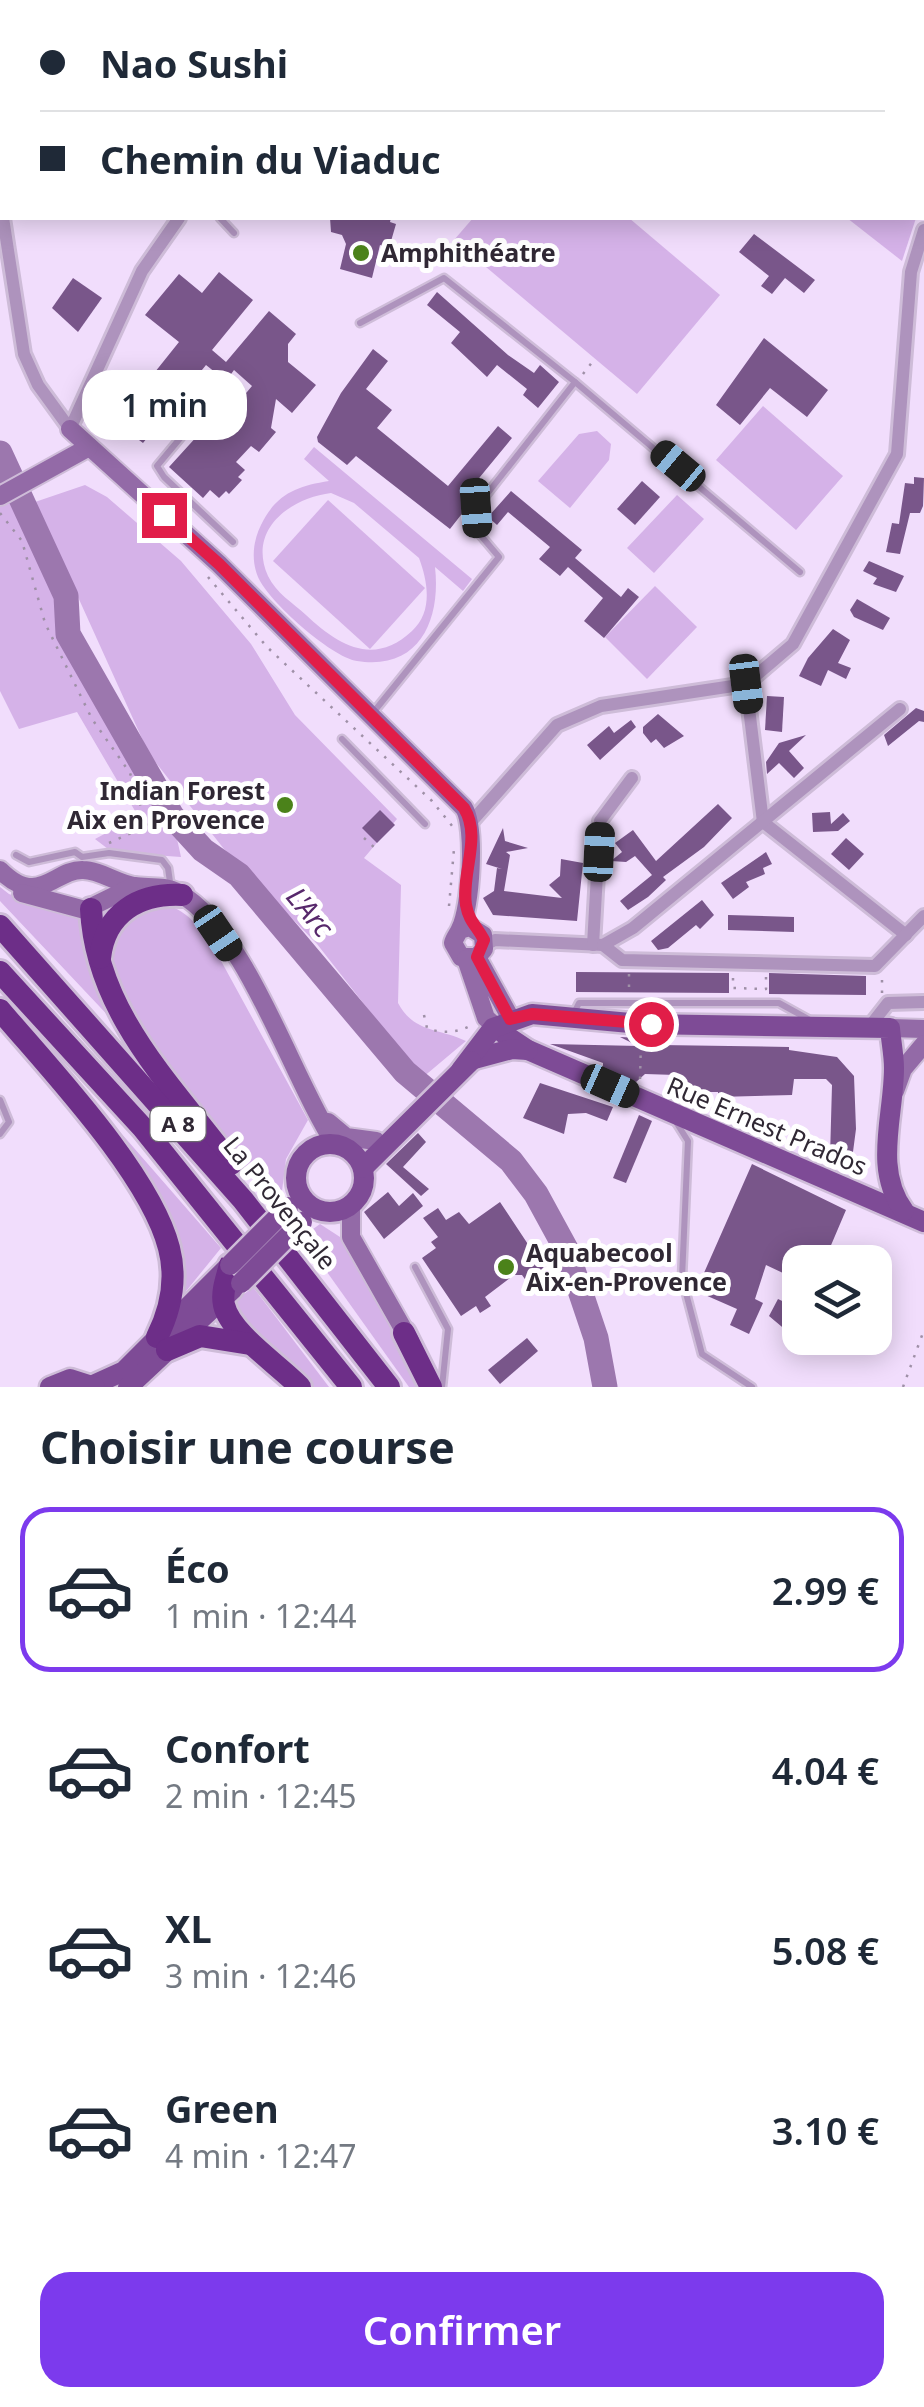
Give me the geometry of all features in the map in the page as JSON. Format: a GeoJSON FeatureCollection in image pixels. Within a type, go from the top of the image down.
{"type":"FeatureCollection","features":[{"type":"Feature","properties":{"kind":"highway"},"geometry":{"type":"LineString","coordinates":[[100,966],[102,945],[118,914],[147,898],[176,893]]}},
{"type":"Feature","properties":{"kind":"highway"},"geometry":{"type":"LineString","coordinates":[[86,905],[100,966],[122,1021],[292,1246],[348,1330]]}},
{"type":"Feature","properties":{"kind":"highway","name":"La Provençale"},"geometry":{"type":"LineString","coordinates":[[0,926],[167,1110],[348,1330],[389,1387]]}},
{"type":"Feature","properties":{"kind":"highway","name":"A 8"},"geometry":{"type":"LineString","coordinates":[[0,972],[143,1128],[351,1387]]}},
{"type":"Feature","properties":{"kind":"highway"},"geometry":{"type":"LineString","coordinates":[[0,1010],[102,1137],[157,1218],[168,1246],[172,1286],[162,1343],[200,1336],[258,1347]]}},
{"type":"Feature","properties":{"kind":"highway"},"geometry":{"type":"LineString","coordinates":[[231,1282],[236,1328],[300,1387]]}},
{"type":"Feature","properties":{"kind":"highway"},"geometry":{"type":"LineString","coordinates":[[404,1333],[431,1387]]}},
{"type":"Feature","properties":{"kind":"main road"},"geometry":{"type":"LineString","coordinates":[[50,1387],[70,1379],[94,1386],[116,1377],[162,1343],[231,1282],[301,1208],[300,1162],[376,1141],[404,1122],[468,1064],[498,1025],[566,1020],[880,1027],[891,1101],[891,1189],[916,1211]]}},
{"type":"Feature","properties":{"kind":"main road","name":"Rue Ernest Prados"},"geometry":{"type":"LineString","coordinates":[[498,1025],[528,1050],[640,1100],[916,1211]]}},
{"type":"Feature","properties":{"kind":"main road"},"geometry":{"type":"LineString","coordinates":[[468,1064],[512,1049],[528,1050]]}},
{"type":"Feature","properties":{"kind":"main road"},"geometry":{"type":"LineString","coordinates":[[342,1152],[404,1122]]}},
{"type":"Feature","properties":{"kind":"main road"},"geometry":{"type":"LineString","coordinates":[[301,1208],[338,1211],[351,1205],[363,1188],[342,1152]]}},
{"type":"Feature","properties":{"kind":"main road"},"geometry":{"type":"LineString","coordinates":[[838,1182],[876,1175],[888,1160]]}},
{"type":"Feature","properties":{"kind":"main road"},"geometry":{"type":"LineString","coordinates":[[128,1387],[162,1343],[231,1282]]}},
{"type":"Feature","properties":{"kind":"street"},"geometry":{"type":"LineString","coordinates":[[3,220],[24,354],[38,385],[70,429],[219,564],[370,716],[463,825],[467,929],[453,944],[476,953]]}},
{"type":"Feature","properties":{"kind":"street"},"geometry":{"type":"LineString","coordinates":[[70,429],[142,271],[178,220]]}},
{"type":"Feature","properties":{"kind":"street"},"geometry":{"type":"LineString","coordinates":[[463,825],[557,725],[601,706],[746,684],[794,644],[897,454],[912,272],[924,230]]}},
{"type":"Feature","properties":{"kind":"street"},"geometry":{"type":"LineString","coordinates":[[0,496],[89,447]]}},
{"type":"Feature","properties":{"kind":"street"},"geometry":{"type":"LineString","coordinates":[[746,684],[763,822],[906,935]]}},
{"type":"Feature","properties":{"kind":"street"},"geometry":{"type":"LineString","coordinates":[[598,945],[633,928],[900,710]]}},
{"type":"Feature","properties":{"kind":"street"},"geometry":{"type":"LineString","coordinates":[[598,945],[600,821],[632,778]]}},
{"type":"Feature","properties":{"kind":"street"},"geometry":{"type":"LineString","coordinates":[[82,869],[62,889],[86,905]]}},
{"type":"Feature","properties":{"kind":"street"},"geometry":{"type":"LineString","coordinates":[[82,869],[102,883],[86,905]]}},
{"type":"Feature","properties":{"kind":"street"},"geometry":{"type":"LineString","coordinates":[[0,870],[20,884],[34,886],[54,884],[82,869],[134,886],[176,893],[199,910],[242,967],[317,1114],[342,1152]]}},
{"type":"Feature","properties":{"kind":"street"},"geometry":{"type":"LineString","coordinates":[[0,882],[14,890],[86,905],[134,886]]}},
{"type":"Feature","properties":{"kind":"street"},"geometry":{"type":"LineString","coordinates":[[476,953],[495,940],[598,945],[629,960],[875,966],[924,916]]}},
{"type":"Feature","properties":{"kind":"street"},"geometry":{"type":"LineString","coordinates":[[467,929],[482,935],[476,953],[498,1025]]}},
{"type":"Feature","properties":{"kind":"street"},"geometry":{"type":"LineString","coordinates":[[924,1002],[888,1002],[880,1027],[924,1029]]}},
{"type":"Feature","properties":{"kind":"street"},"geometry":{"type":"LineString","coordinates":[[891,1101],[904,1070],[924,1044]]}},
{"type":"Feature","properties":{"kind":"street"},"geometry":{"type":"LineString","coordinates":[[317,1114],[346,1137],[376,1141]]}},
{"type":"Feature","properties":{"kind":"street"},"geometry":{"type":"LineString","coordinates":[[351,1205],[352,1237],[404,1333],[442,1387]]}},
{"type":"Feature","properties":{"kind":"lane"},"geometry":{"type":"LineString","coordinates":[[222,220],[234,232]]}},
{"type":"Feature","properties":{"kind":"lane"},"geometry":{"type":"LineString","coordinates":[[360,322],[424,284],[444,278],[575,382],[800,572]]}},
{"type":"Feature","properties":{"kind":"lane"},"geometry":{"type":"LineString","coordinates":[[370,716],[499,557],[478,531],[476,508],[575,382]]}},
{"type":"Feature","properties":{"kind":"lane"},"geometry":{"type":"LineString","coordinates":[[217,394],[158,466],[164,477],[233,542]]}},
{"type":"Feature","properties":{"kind":"lane"},"geometry":{"type":"LineString","coordinates":[[342,739],[426,824]]}},
{"type":"Feature","properties":{"kind":"lane"},"geometry":{"type":"LineString","coordinates":[[16,855],[29,862],[67,852],[82,869],[108,853],[162,860],[176,893]]}},
{"type":"Feature","properties":{"kind":"lane"},"geometry":{"type":"LineString","coordinates":[[566,1020],[578,1003],[779,1003],[818,1024]]}},
{"type":"Feature","properties":{"kind":"lane"},"geometry":{"type":"LineString","coordinates":[[0,1100],[9,1122],[0,1134]]}},
{"type":"Feature","properties":{"kind":"lane"},"geometry":{"type":"LineString","coordinates":[[670,1112],[688,1141],[682,1278],[702,1354],[752,1387]]}},
{"type":"Feature","properties":{"kind":"lane"},"geometry":{"type":"LineString","coordinates":[[415,1267],[448,1329],[442,1387]]}},
{"type":"Feature","properties":{"kind":"path"},"geometry":{"type":"LineString","coordinates":[[575,382],[593,361]]}},
{"type":"Feature","properties":{"kind":"path"},"geometry":{"type":"LineString","coordinates":[[0,513],[22,541],[45,624],[92,719],[130,773],[146,817],[147,826],[105,845]]}},
{"type":"Feature","properties":{"kind":"path"},"geometry":{"type":"LineString","coordinates":[[207,575],[217,593],[267,647],[419,793],[463,825]]}},
{"type":"Feature","properties":{"kind":"path"},"geometry":{"type":"LineString","coordinates":[[364,838],[374,848]]}},
{"type":"Feature","properties":{"kind":"path"},"geometry":{"type":"LineString","coordinates":[[454,844],[449,911],[467,929]]}},
{"type":"Feature","properties":{"kind":"path"},"geometry":{"type":"LineString","coordinates":[[629,960],[630,1002]]}},
{"type":"Feature","properties":{"kind":"path"},"geometry":{"type":"LineString","coordinates":[[882,973],[882,994]]}},
{"type":"Feature","properties":{"kind":"path"},"geometry":{"type":"LineString","coordinates":[[734,988],[766,989]]}},
{"type":"Feature","properties":{"kind":"path"},"geometry":{"type":"LineString","coordinates":[[424,1014],[427,1028],[435,1032],[498,1025]]}},
{"type":"Feature","properties":{"kind":"path"},"geometry":{"type":"LineString","coordinates":[[640,1100],[641,1024]]}},
{"type":"Feature","properties":{"kind":"path"},"geometry":{"type":"LineString","coordinates":[[903,1387],[924,1330]]}},
{"type":"Feature","properties":{"kind":"shaded area"},"geometry":{"type":"Polygon","coordinates":[[[471,220],[631,220],[720,295],[637,394],[454,240],[471,220]]]}},
{"type":"Feature","properties":{"kind":"shaded area"},"geometry":{"type":"Polygon","coordinates":[[[850,220],[915,220],[902,261],[850,220]]]}},
{"type":"Feature","properties":{"kind":"shaded area"},"geometry":{"type":"Polygon","coordinates":[[[763,406],[843,476],[796,530],[716,460],[763,406]]]}},
{"type":"Feature","properties":{"kind":"shaded area"},"geometry":{"type":"Polygon","coordinates":[[[597,431],[611,444],[609,460],[570,508],[538,481],[579,434],[597,431]]]}},
{"type":"Feature","properties":{"kind":"shaded area"},"geometry":{"type":"Polygon","coordinates":[[[314,447],[472,579],[463,591],[435,567],[430,622],[411,649],[397,658],[357,661],[332,650],[287,613],[258,577],[255,544],[267,514],[289,493],[329,481],[304,459],[314,447]],[[331,493],[288,509],[268,530],[263,559],[275,588],[331,635],[357,648],[384,648],[398,642],[419,623],[426,606],[425,577],[419,558],[354,503],[331,493]]]}},
{"type":"Feature","properties":{"kind":"shaded area"},"geometry":{"type":"Polygon","coordinates":[[[0,453],[66,596],[68,634],[172,816],[181,857],[112,852],[95,839],[138,816],[77,712],[19,729],[0,691],[0,453]]]}},
{"type":"Feature","properties":{"kind":"shaded area"},"geometry":{"type":"Polygon","coordinates":[[[85,485],[107,497],[181,561],[251,644],[295,715],[397,819],[364,858],[401,885],[398,1003],[419,1025],[466,1041],[422,1078],[317,944],[224,849],[149,754],[35,502],[85,485]]]}},
{"type":"Feature","properties":{"kind":"shaded area"},"geometry":{"type":"Polygon","coordinates":[[[677,495],[704,519],[654,573],[627,548],[677,495]]]}},
{"type":"Feature","properties":{"kind":"shaded area"},"geometry":{"type":"Polygon","coordinates":[[[328,500],[425,588],[370,649],[273,561],[328,500]]]}},
{"type":"Feature","properties":{"kind":"shaded area"},"geometry":{"type":"Polygon","coordinates":[[[655,586],[697,627],[647,679],[605,637],[655,586]]]}},
{"type":"Feature","properties":{"kind":"shaded area"},"geometry":{"type":"Polygon","coordinates":[[[0,887],[9,894],[84,920],[101,997],[116,1024],[0,901],[0,887]]]}},
{"type":"Feature","properties":{"kind":"shaded area"},"geometry":{"type":"Polygon","coordinates":[[[160,904],[185,914],[214,948],[308,1120],[286,1159],[282,1191],[271,1201],[129,1019],[108,948],[127,919],[160,904]]]}},
{"type":"Feature","properties":{"kind":"shaded area"},"geometry":{"type":"Polygon","coordinates":[[[0,994],[221,1248],[178,1301],[168,1229],[0,994]]]}},
{"type":"Feature","properties":{"kind":"shaded area"},"geometry":{"type":"Polygon","coordinates":[[[320,1224],[340,1237],[424,1387],[409,1387],[302,1237],[320,1224]]]}},
{"type":"Feature","properties":{"kind":"shaded area"},"geometry":{"type":"Polygon","coordinates":[[[253,1287],[329,1387],[310,1387],[242,1321],[235,1301],[253,1287]]]}},
{"type":"Feature","properties":{"kind":"building"},"geometry":{"type":"Polygon","coordinates":[[[330,220],[390,220],[396,224],[389,248],[380,245],[372,278],[340,269],[346,244],[342,235],[331,232],[330,220]]]}},
{"type":"Feature","properties":{"kind":"building"},"geometry":{"type":"Polygon","coordinates":[[[754,234],[815,280],[804,293],[785,278],[772,294],[761,286],[769,276],[739,252],[754,234]]]}},
{"type":"Feature","properties":{"kind":"building"},"geometry":{"type":"Polygon","coordinates":[[[219,272],[253,300],[212,350],[226,362],[269,311],[296,334],[288,344],[288,362],[316,385],[292,413],[276,399],[271,428],[276,432],[259,452],[251,446],[236,462],[245,470],[238,477],[242,480],[229,494],[226,491],[219,498],[210,490],[203,498],[169,467],[209,423],[216,429],[252,386],[234,370],[226,381],[206,365],[143,443],[115,422],[179,342],[145,315],[179,274],[202,293],[219,272]]]}},
{"type":"Feature","properties":{"kind":"building"},"geometry":{"type":"Polygon","coordinates":[[[73,278],[102,298],[78,332],[52,308],[73,278]]]}},
{"type":"Feature","properties":{"kind":"building"},"geometry":{"type":"Polygon","coordinates":[[[437,292],[508,355],[534,373],[540,365],[559,382],[538,408],[523,395],[527,389],[497,365],[487,377],[451,343],[460,332],[427,305],[437,292]]]}},
{"type":"Feature","properties":{"kind":"building"},"geometry":{"type":"Polygon","coordinates":[[[764,338],[828,390],[807,417],[770,388],[740,425],[716,405],[764,338]]]}},
{"type":"Feature","properties":{"kind":"building"},"geometry":{"type":"Polygon","coordinates":[[[373,349],[388,361],[366,389],[392,410],[377,428],[448,486],[498,426],[512,438],[461,500],[468,506],[450,529],[356,456],[347,465],[318,442],[317,437],[341,393],[373,349]]]}},
{"type":"Feature","properties":{"kind":"building"},"geometry":{"type":"Polygon","coordinates":[[[914,477],[924,478],[923,506],[920,513],[910,513],[900,554],[886,552],[892,523],[899,524],[905,483],[914,484],[914,477]]]}},
{"type":"Feature","properties":{"kind":"building"},"geometry":{"type":"Polygon","coordinates":[[[642,481],[660,497],[635,525],[617,509],[642,481]]]}},
{"type":"Feature","properties":{"kind":"building"},"geometry":{"type":"Polygon","coordinates":[[[511,491],[582,550],[575,558],[621,597],[628,588],[639,597],[604,638],[584,621],[603,598],[568,567],[560,576],[539,559],[550,547],[508,512],[497,525],[488,517],[511,491]]]}},
{"type":"Feature","properties":{"kind":"building"},"geometry":{"type":"Polygon","coordinates":[[[869,561],[904,576],[896,592],[873,584],[877,578],[863,571],[869,561]]]}},
{"type":"Feature","properties":{"kind":"building"},"geometry":{"type":"Polygon","coordinates":[[[857,599],[890,618],[883,630],[854,617],[850,610],[857,599]]]}},
{"type":"Feature","properties":{"kind":"building"},"geometry":{"type":"Polygon","coordinates":[[[833,629],[850,640],[838,663],[851,668],[846,679],[828,670],[821,686],[799,676],[808,658],[833,629]]]}},
{"type":"Feature","properties":{"kind":"building"},"geometry":{"type":"Polygon","coordinates":[[[767,696],[784,697],[782,732],[765,730],[767,696]]]}},
{"type":"Feature","properties":{"kind":"building"},"geometry":{"type":"Polygon","coordinates":[[[916,708],[924,711],[924,722],[919,721],[888,746],[884,735],[916,708]]]}},
{"type":"Feature","properties":{"kind":"building"},"geometry":{"type":"Polygon","coordinates":[[[658,714],[684,736],[664,748],[656,739],[651,743],[643,733],[643,727],[658,714]]]}},
{"type":"Feature","properties":{"kind":"building"},"geometry":{"type":"Polygon","coordinates":[[[631,720],[636,727],[600,760],[587,745],[609,726],[614,733],[631,720]]]}},
{"type":"Feature","properties":{"kind":"building"},"geometry":{"type":"Polygon","coordinates":[[[806,735],[789,751],[804,768],[794,778],[779,763],[767,774],[766,762],[779,743],[806,735]]]}},
{"type":"Feature","properties":{"kind":"building"},"geometry":{"type":"Polygon","coordinates":[[[718,804],[732,818],[704,847],[663,877],[666,880],[648,897],[628,910],[620,901],[652,875],[635,856],[626,862],[611,861],[622,852],[615,843],[633,830],[656,861],[718,804]]]}},
{"type":"Feature","properties":{"kind":"building"},"geometry":{"type":"Polygon","coordinates":[[[380,810],[395,825],[377,843],[362,828],[380,810]]]}},
{"type":"Feature","properties":{"kind":"building"},"geometry":{"type":"Polygon","coordinates":[[[830,812],[831,824],[843,813],[850,821],[838,831],[813,832],[812,813],[830,812]]]}},
{"type":"Feature","properties":{"kind":"building"},"geometry":{"type":"Polygon","coordinates":[[[503,828],[505,841],[528,848],[506,852],[510,855],[504,891],[562,898],[549,885],[560,876],[561,859],[583,863],[577,921],[493,915],[483,898],[494,891],[497,868],[502,869],[486,864],[503,828]]]}},
{"type":"Feature","properties":{"kind":"building"},"geometry":{"type":"Polygon","coordinates":[[[846,838],[864,854],[849,870],[831,854],[846,838]]]}},
{"type":"Feature","properties":{"kind":"building"},"geometry":{"type":"Polygon","coordinates":[[[766,852],[772,864],[763,868],[765,874],[746,882],[749,887],[733,899],[721,883],[766,852]]]}},
{"type":"Feature","properties":{"kind":"building"},"geometry":{"type":"Polygon","coordinates":[[[702,900],[714,915],[700,929],[696,925],[668,948],[658,950],[651,941],[702,900]]]}},
{"type":"Feature","properties":{"kind":"building"},"geometry":{"type":"Polygon","coordinates":[[[728,915],[794,917],[794,932],[728,930],[728,915]]]}},
{"type":"Feature","properties":{"kind":"building"},"geometry":{"type":"Polygon","coordinates":[[[576,972],[729,973],[729,993],[576,992],[576,972]]]}},
{"type":"Feature","properties":{"kind":"building"},"geometry":{"type":"Polygon","coordinates":[[[769,973],[866,976],[866,995],[769,994],[769,973]]]}},
{"type":"Feature","properties":{"kind":"building"},"geometry":{"type":"Polygon","coordinates":[[[620,1037],[660,1039],[660,1045],[789,1047],[837,1057],[854,1076],[856,1129],[851,1167],[836,1168],[836,1157],[830,1157],[832,1085],[826,1079],[794,1079],[792,1095],[718,1097],[718,1092],[693,1092],[693,1107],[676,1099],[676,1075],[645,1074],[636,1082],[603,1068],[603,1063],[550,1044],[638,1046],[620,1037]]]}},
{"type":"Feature","properties":{"kind":"building"},"geometry":{"type":"Polygon","coordinates":[[[540,1083],[613,1107],[607,1121],[586,1113],[568,1114],[564,1134],[523,1118],[540,1083]]]}},
{"type":"Feature","properties":{"kind":"building"},"geometry":{"type":"Polygon","coordinates":[[[639,1115],[652,1121],[626,1183],[613,1178],[639,1115]]]}},
{"type":"Feature","properties":{"kind":"building"},"geometry":{"type":"Polygon","coordinates":[[[418,1133],[426,1142],[403,1167],[429,1189],[421,1196],[386,1164],[418,1133]]]}},
{"type":"Feature","properties":{"kind":"building"},"geometry":{"type":"Polygon","coordinates":[[[752,1164],[846,1210],[831,1245],[782,1245],[782,1273],[766,1265],[755,1299],[763,1303],[749,1334],[730,1325],[737,1309],[696,1291],[752,1164]]]}},
{"type":"Feature","properties":{"kind":"building"},"geometry":{"type":"Polygon","coordinates":[[[388,1192],[399,1206],[413,1193],[423,1206],[384,1239],[364,1212],[388,1192]]]}},
{"type":"Feature","properties":{"kind":"building"},"geometry":{"type":"Polygon","coordinates":[[[500,1202],[545,1270],[527,1282],[522,1275],[514,1275],[485,1297],[491,1306],[480,1313],[476,1306],[461,1316],[422,1258],[436,1248],[431,1242],[438,1237],[423,1218],[438,1208],[446,1220],[459,1212],[469,1224],[500,1202]]]}},
{"type":"Feature","properties":{"kind":"building"},"geometry":{"type":"Polygon","coordinates":[[[778,1299],[782,1301],[782,1327],[769,1316],[778,1299]]]}},
{"type":"Feature","properties":{"kind":"building"},"geometry":{"type":"Polygon","coordinates":[[[527,1338],[538,1351],[500,1384],[488,1370],[527,1338]]]}},
{"type":"Feature","properties":{"kind":"waterway","name":"L'Arc"},"geometry":{"type":"LineString","coordinates":[[0,453],[66,596],[68,634],[172,816],[203,850],[239,875],[405,1072],[511,1161],[536,1194],[566,1249],[596,1338],[605,1387]]}},
{"type":"Feature","properties":{"kind":"place","name":"Amphithéatre"},"geometry":{"type":"Point","coordinates":[361,253]}},
{"type":"Feature","properties":{"kind":"place","name":"Indian Forest Aix en Provence"},"geometry":{"type":"Point","coordinates":[285,805]}},
{"type":"Feature","properties":{"kind":"place","name":"Aquabecool Aix-en-Provence"},"geometry":{"type":"Point","coordinates":[506,1267]}},
{"type":"Feature","properties":{"kind":"route"},"geometry":{"type":"LineString","coordinates":[[164,515],[219,564],[464,808],[472,820],[465,901],[473,928],[485,944],[477,957],[492,992],[510,1019],[532,1014],[562,1020],[651,1024]]}}]}
